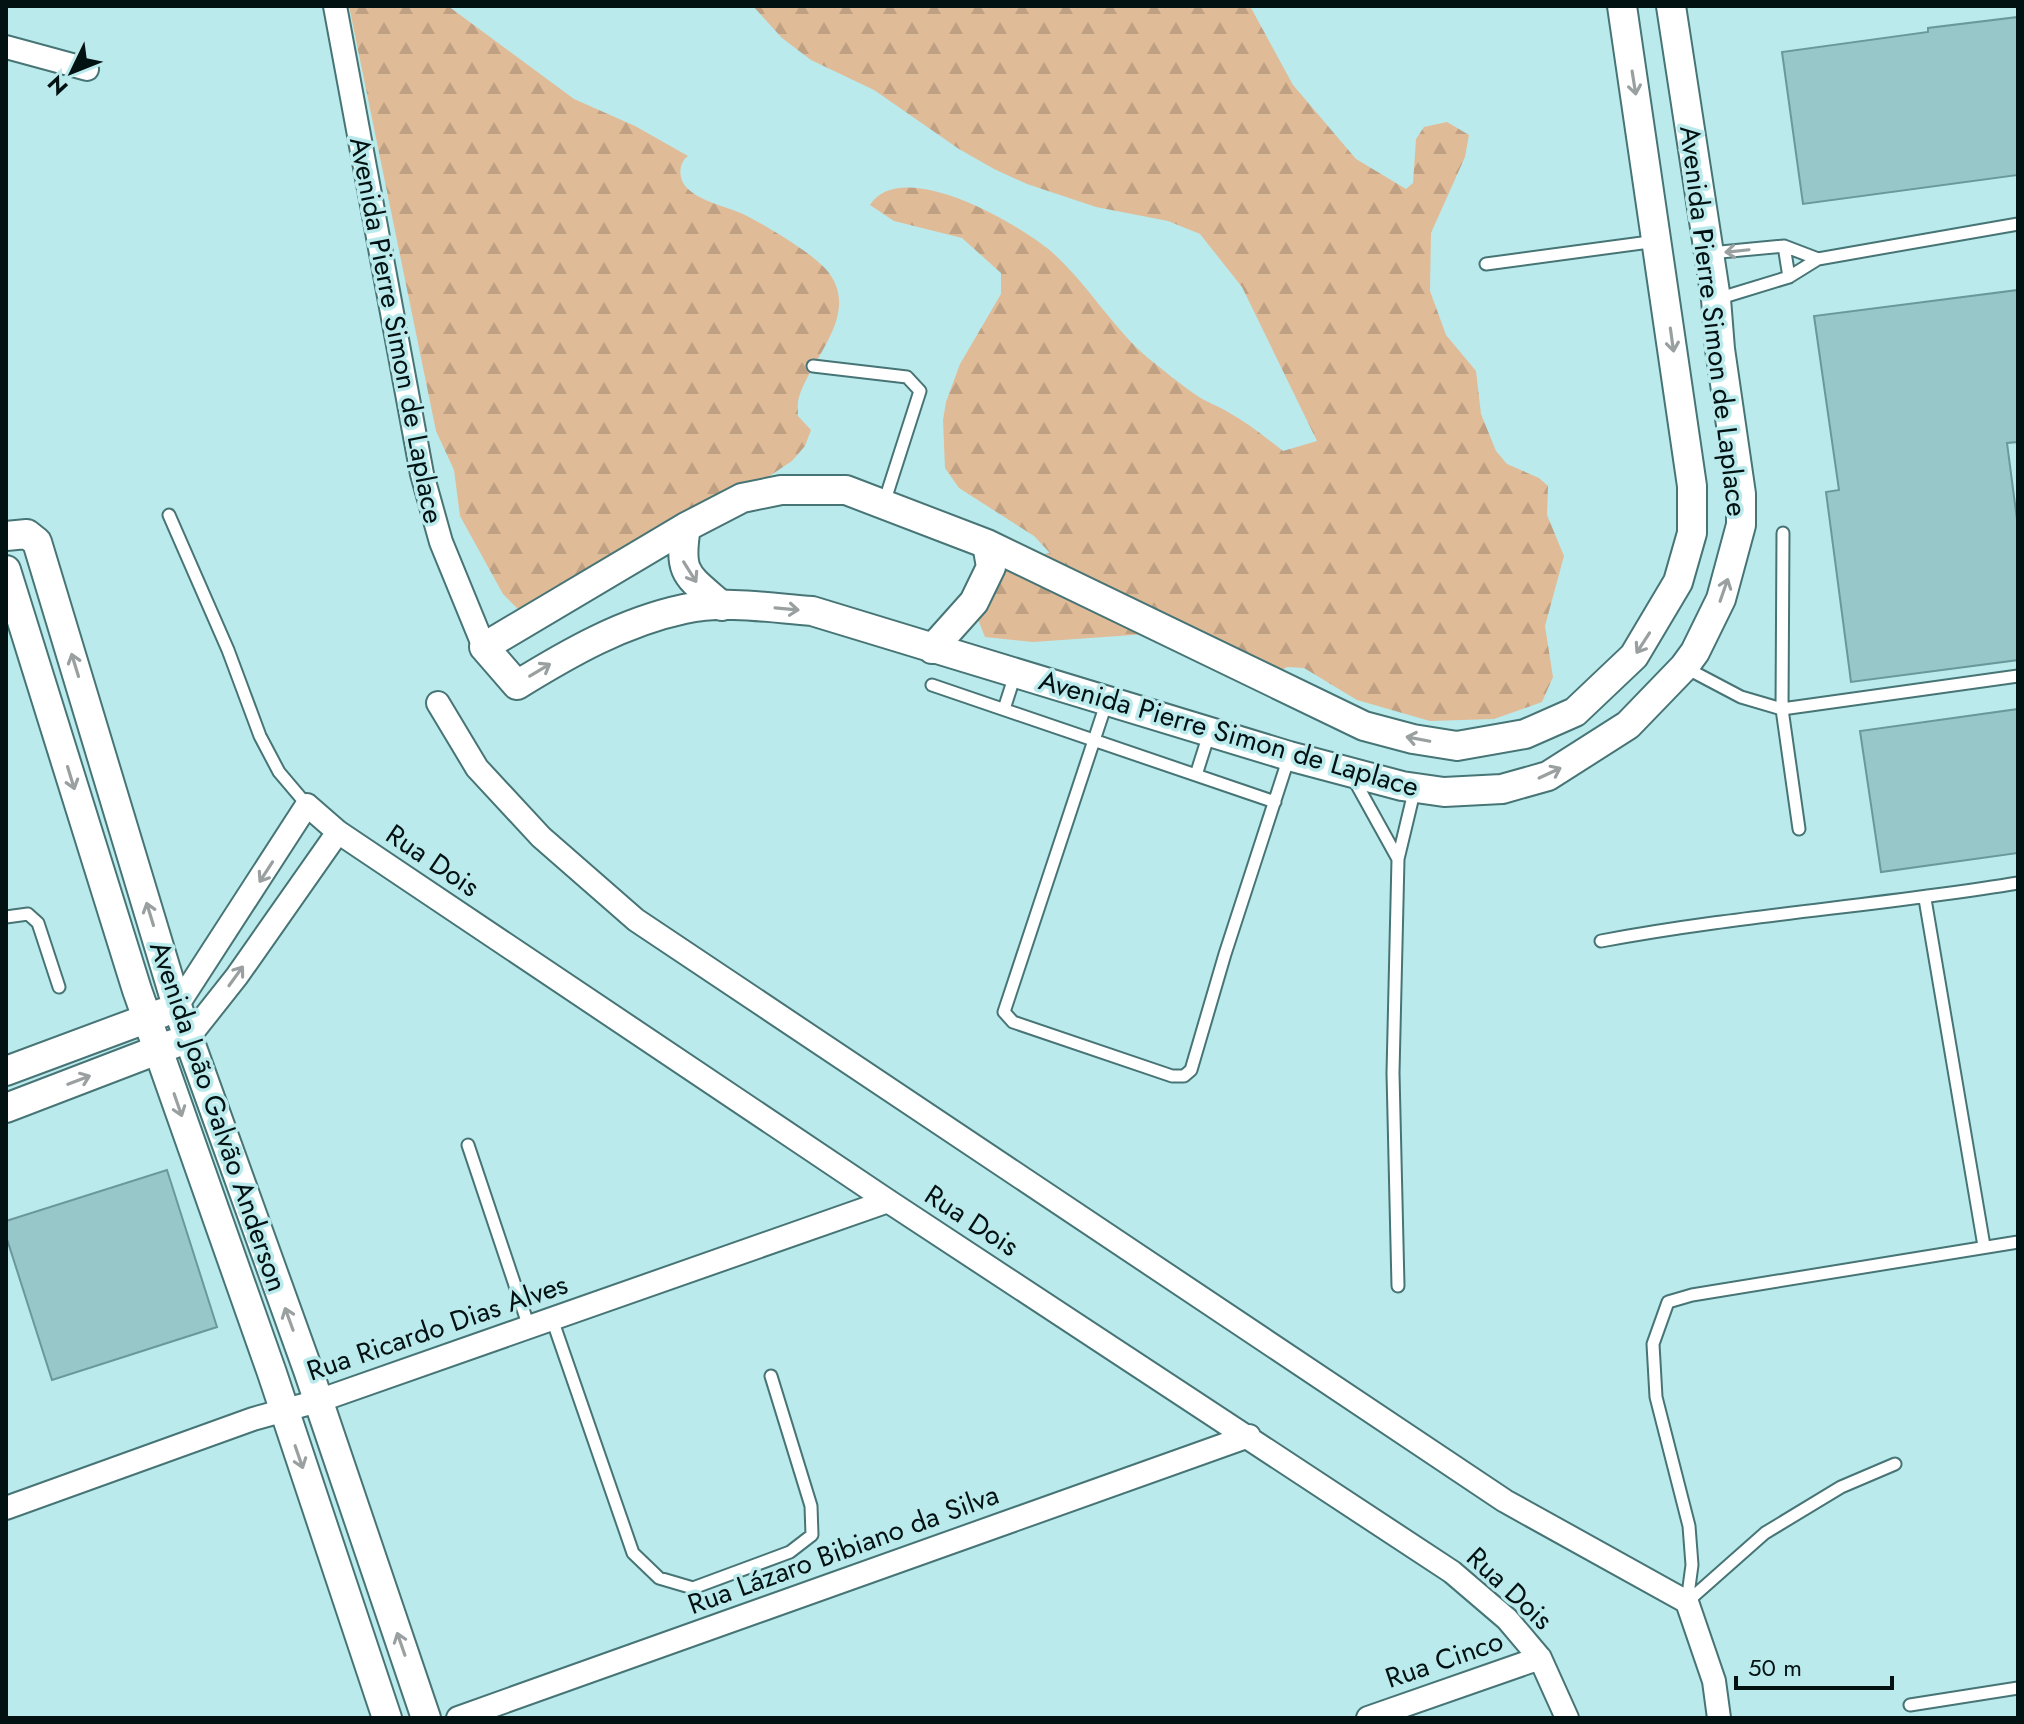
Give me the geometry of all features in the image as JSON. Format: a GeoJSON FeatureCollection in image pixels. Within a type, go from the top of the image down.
{"type":"FeatureCollection","features":[{"type":"Feature","properties":{"kind":"street","name":"Avenida Pierre Simon de Laplace"},"geometry":{"type":"LineString","coordinates":[[335,6],[422,474],[441,542],[484,647],[517,685],[571,652],[623,628],[685,608],[745,605],[812,611],[1289,756],[1415,788],[1444,792],[1502,789],[1548,776],[1628,725],[1695,652],[1721,599],[1735,553],[1741,525],[1741,494],[1710,253],[1671,6]]}},
{"type":"Feature","properties":{"kind":"street","name":"Avenida Pierre Simon de Laplace"},"geometry":{"type":"LineString","coordinates":[[484,647],[686,527],[742,498],[781,490],[846,490],[987,544],[1364,726],[1413,739],[1457,746],[1525,734],[1575,712],[1634,656],[1678,582],[1692,533],[1692,486],[1622,6]]}},
{"type":"Feature","properties":{"kind":"street"},"geometry":{"type":"LineString","coordinates":[[6,47],[87,69]]}},
{"type":"Feature","properties":{"kind":"street"},"geometry":{"type":"LineString","coordinates":[[686,527],[681,557],[687,573],[722,606]]}},
{"type":"Feature","properties":{"kind":"street","name":"Avenida João Galvão Anderson"},"geometry":{"type":"LineString","coordinates":[[6,536],[27,534],[37,542],[177,1006],[318,1401],[426,1718]]}},
{"type":"Feature","properties":{"kind":"street"},"geometry":{"type":"LineString","coordinates":[[932,649],[974,602],[991,567],[987,544]]}},
{"type":"Feature","properties":{"kind":"street","name":"Avenida João Galvão Anderson"},"geometry":{"type":"LineString","coordinates":[[6,570],[148,1020],[387,1718]]}},
{"type":"Feature","properties":{"kind":"street"},"geometry":{"type":"LineString","coordinates":[[438,703],[477,768],[487,779],[541,837],[636,920],[1505,1501],[1687,1602],[1714,1681],[1719,1718]]}},
{"type":"Feature","properties":{"kind":"street"},"geometry":{"type":"LineString","coordinates":[[1489,742],[1502,789]]}},
{"type":"Feature","properties":{"kind":"street"},"geometry":{"type":"LineString","coordinates":[[6,1071],[148,1020],[177,1006],[307,805]]}},
{"type":"Feature","properties":{"kind":"street","name":"Rua Dois"},"geometry":{"type":"LineString","coordinates":[[307,805],[338,832],[888,1201],[1452,1572],[1507,1619],[1540,1658],[1567,1718]]}},
{"type":"Feature","properties":{"kind":"street"},"geometry":{"type":"LineString","coordinates":[[6,1108],[188,1038],[237,976],[338,832]]}},
{"type":"Feature","properties":{"kind":"street","name":"Rua Ricardo Dias Alves"},"geometry":{"type":"LineString","coordinates":[[6,1508],[888,1201]]}},
{"type":"Feature","properties":{"kind":"street","name":"Rua Lázaro Bibiano da Silva"},"geometry":{"type":"LineString","coordinates":[[458,1718],[1249,1436]]}},
{"type":"Feature","properties":{"kind":"street","name":"Rua Cinco"},"geometry":{"type":"LineString","coordinates":[[1368,1718],[1540,1658]]}},
{"type":"Feature","properties":{"kind":"lane"},"geometry":{"type":"LineString","coordinates":[[1716,299],[1789,277],[1818,259],[2018,224]]}},
{"type":"Feature","properties":{"kind":"lane"},"geometry":{"type":"LineString","coordinates":[[1486,264],[1657,241]]}},
{"type":"Feature","properties":{"kind":"lane"},"geometry":{"type":"LineString","coordinates":[[1784,246],[1789,277]]}},
{"type":"Feature","properties":{"kind":"lane"},"geometry":{"type":"LineString","coordinates":[[1710,253],[1784,246],[1818,259]]}},
{"type":"Feature","properties":{"kind":"lane"},"geometry":{"type":"LineString","coordinates":[[813,366],[907,377],[920,391],[884,503]]}},
{"type":"Feature","properties":{"kind":"lane"},"geometry":{"type":"LineString","coordinates":[[169,515],[228,650],[260,736],[279,772],[307,805]]}},
{"type":"Feature","properties":{"kind":"lane"},"geometry":{"type":"LineString","coordinates":[[1783,533],[1782,709],[1799,829]]}},
{"type":"Feature","properties":{"kind":"lane"},"geometry":{"type":"LineString","coordinates":[[1684,667],[1741,697],[1782,709],[2018,676]]}},
{"type":"Feature","properties":{"kind":"lane"},"geometry":{"type":"LineString","coordinates":[[1004,709],[1016,673]]}},
{"type":"Feature","properties":{"kind":"lane"},"geometry":{"type":"LineString","coordinates":[[932,685],[1275,802]]}},
{"type":"Feature","properties":{"kind":"lane"},"geometry":{"type":"LineString","coordinates":[[1107,700],[1004,1012],[1013,1022],[1172,1076],[1184,1076],[1191,1070],[1289,756]]}},
{"type":"Feature","properties":{"kind":"lane"},"geometry":{"type":"LineString","coordinates":[[1196,775],[1210,731]]}},
{"type":"Feature","properties":{"kind":"lane"},"geometry":{"type":"LineString","coordinates":[[1350,772],[1398,859]]}},
{"type":"Feature","properties":{"kind":"lane"},"geometry":{"type":"LineString","coordinates":[[1398,1286],[1393,1073],[1398,859],[1415,788]]}},
{"type":"Feature","properties":{"kind":"lane"},"geometry":{"type":"LineString","coordinates":[[1601,941],[1758,915],[1925,899],[2018,883]]}},
{"type":"Feature","properties":{"kind":"lane"},"geometry":{"type":"LineString","coordinates":[[1925,899],[1984,1246]]}},
{"type":"Feature","properties":{"kind":"lane"},"geometry":{"type":"LineString","coordinates":[[6,917],[28,914],[38,923],[59,987]]}},
{"type":"Feature","properties":{"kind":"lane"},"geometry":{"type":"LineString","coordinates":[[468,1145],[529,1327]]}},
{"type":"Feature","properties":{"kind":"lane"},"geometry":{"type":"LineString","coordinates":[[1687,1602],[1692,1565],[1689,1526],[1656,1397],[1653,1344],[1668,1302],[1692,1295],[2018,1242]]}},
{"type":"Feature","properties":{"kind":"lane"},"geometry":{"type":"LineString","coordinates":[[552,1319],[633,1553],[659,1578],[693,1588],[790,1552],[812,1535],[811,1506],[771,1376]]}},
{"type":"Feature","properties":{"kind":"lane"},"geometry":{"type":"LineString","coordinates":[[1687,1602],[1765,1533],[1841,1487],[1895,1464]]}},
{"type":"Feature","properties":{"kind":"lane"},"geometry":{"type":"LineString","coordinates":[[1910,1705],[2018,1688]]}},
{"type":"Feature","properties":{"kind":"green space"},"geometry":{"type":"Polygon","coordinates":[[[349,6],[448,6],[574,99],[635,126],[688,156],[680,171],[687,188],[789,240],[822,265],[837,289],[839,305],[836,320],[798,399],[798,416],[811,430],[805,446],[792,461],[696,525],[535,614],[518,609],[503,594],[460,516],[454,470],[436,431],[349,6]]]}},
{"type":"Feature","properties":{"kind":"green space"},"geometry":{"type":"Polygon","coordinates":[[[753,6],[1250,6],[1293,85],[1356,159],[1406,189],[1413,183],[1416,139],[1424,127],[1447,122],[1469,135],[1465,157],[1431,233],[1430,291],[1446,335],[1476,371],[1481,414],[1496,451],[1507,464],[1539,478],[1548,486],[1547,515],[1564,556],[1545,626],[1553,677],[1542,702],[1494,719],[1430,721],[1357,700],[1304,668],[1287,667],[1270,677],[1147,634],[1033,642],[985,637],[977,617],[991,578],[1019,559],[1050,553],[1034,536],[959,488],[945,468],[943,420],[946,402],[960,364],[1001,294],[1001,273],[962,238],[894,221],[870,205],[886,192],[908,188],[934,191],[962,200],[1017,228],[1054,254],[1135,346],[1190,391],[1242,421],[1283,451],[1317,441],[1242,287],[1200,234],[1168,221],[1096,207],[1027,184],[994,169],[959,149],[874,90],[811,60],[782,38],[753,6]]]}},
{"type":"Feature","properties":{"kind":"building"},"geometry":{"type":"Polygon","coordinates":[[[2018,17],[2018,175],[1803,204],[1782,52],[2018,17]]]}},
{"type":"Feature","properties":{"kind":"building"},"geometry":{"type":"Polygon","coordinates":[[[2018,290],[2018,442],[2007,443],[2018,527],[2018,660],[1851,682],[1826,492],[1839,490],[1814,316],[2018,290]]]}},
{"type":"Feature","properties":{"kind":"building"},"geometry":{"type":"Polygon","coordinates":[[[2018,709],[2018,853],[1881,872],[1860,731],[2018,709]]]}},
{"type":"Feature","properties":{"kind":"building"},"geometry":{"type":"Polygon","coordinates":[[[167,1170],[217,1327],[52,1380],[6,1236],[6,1221],[167,1170]]]}}]}
